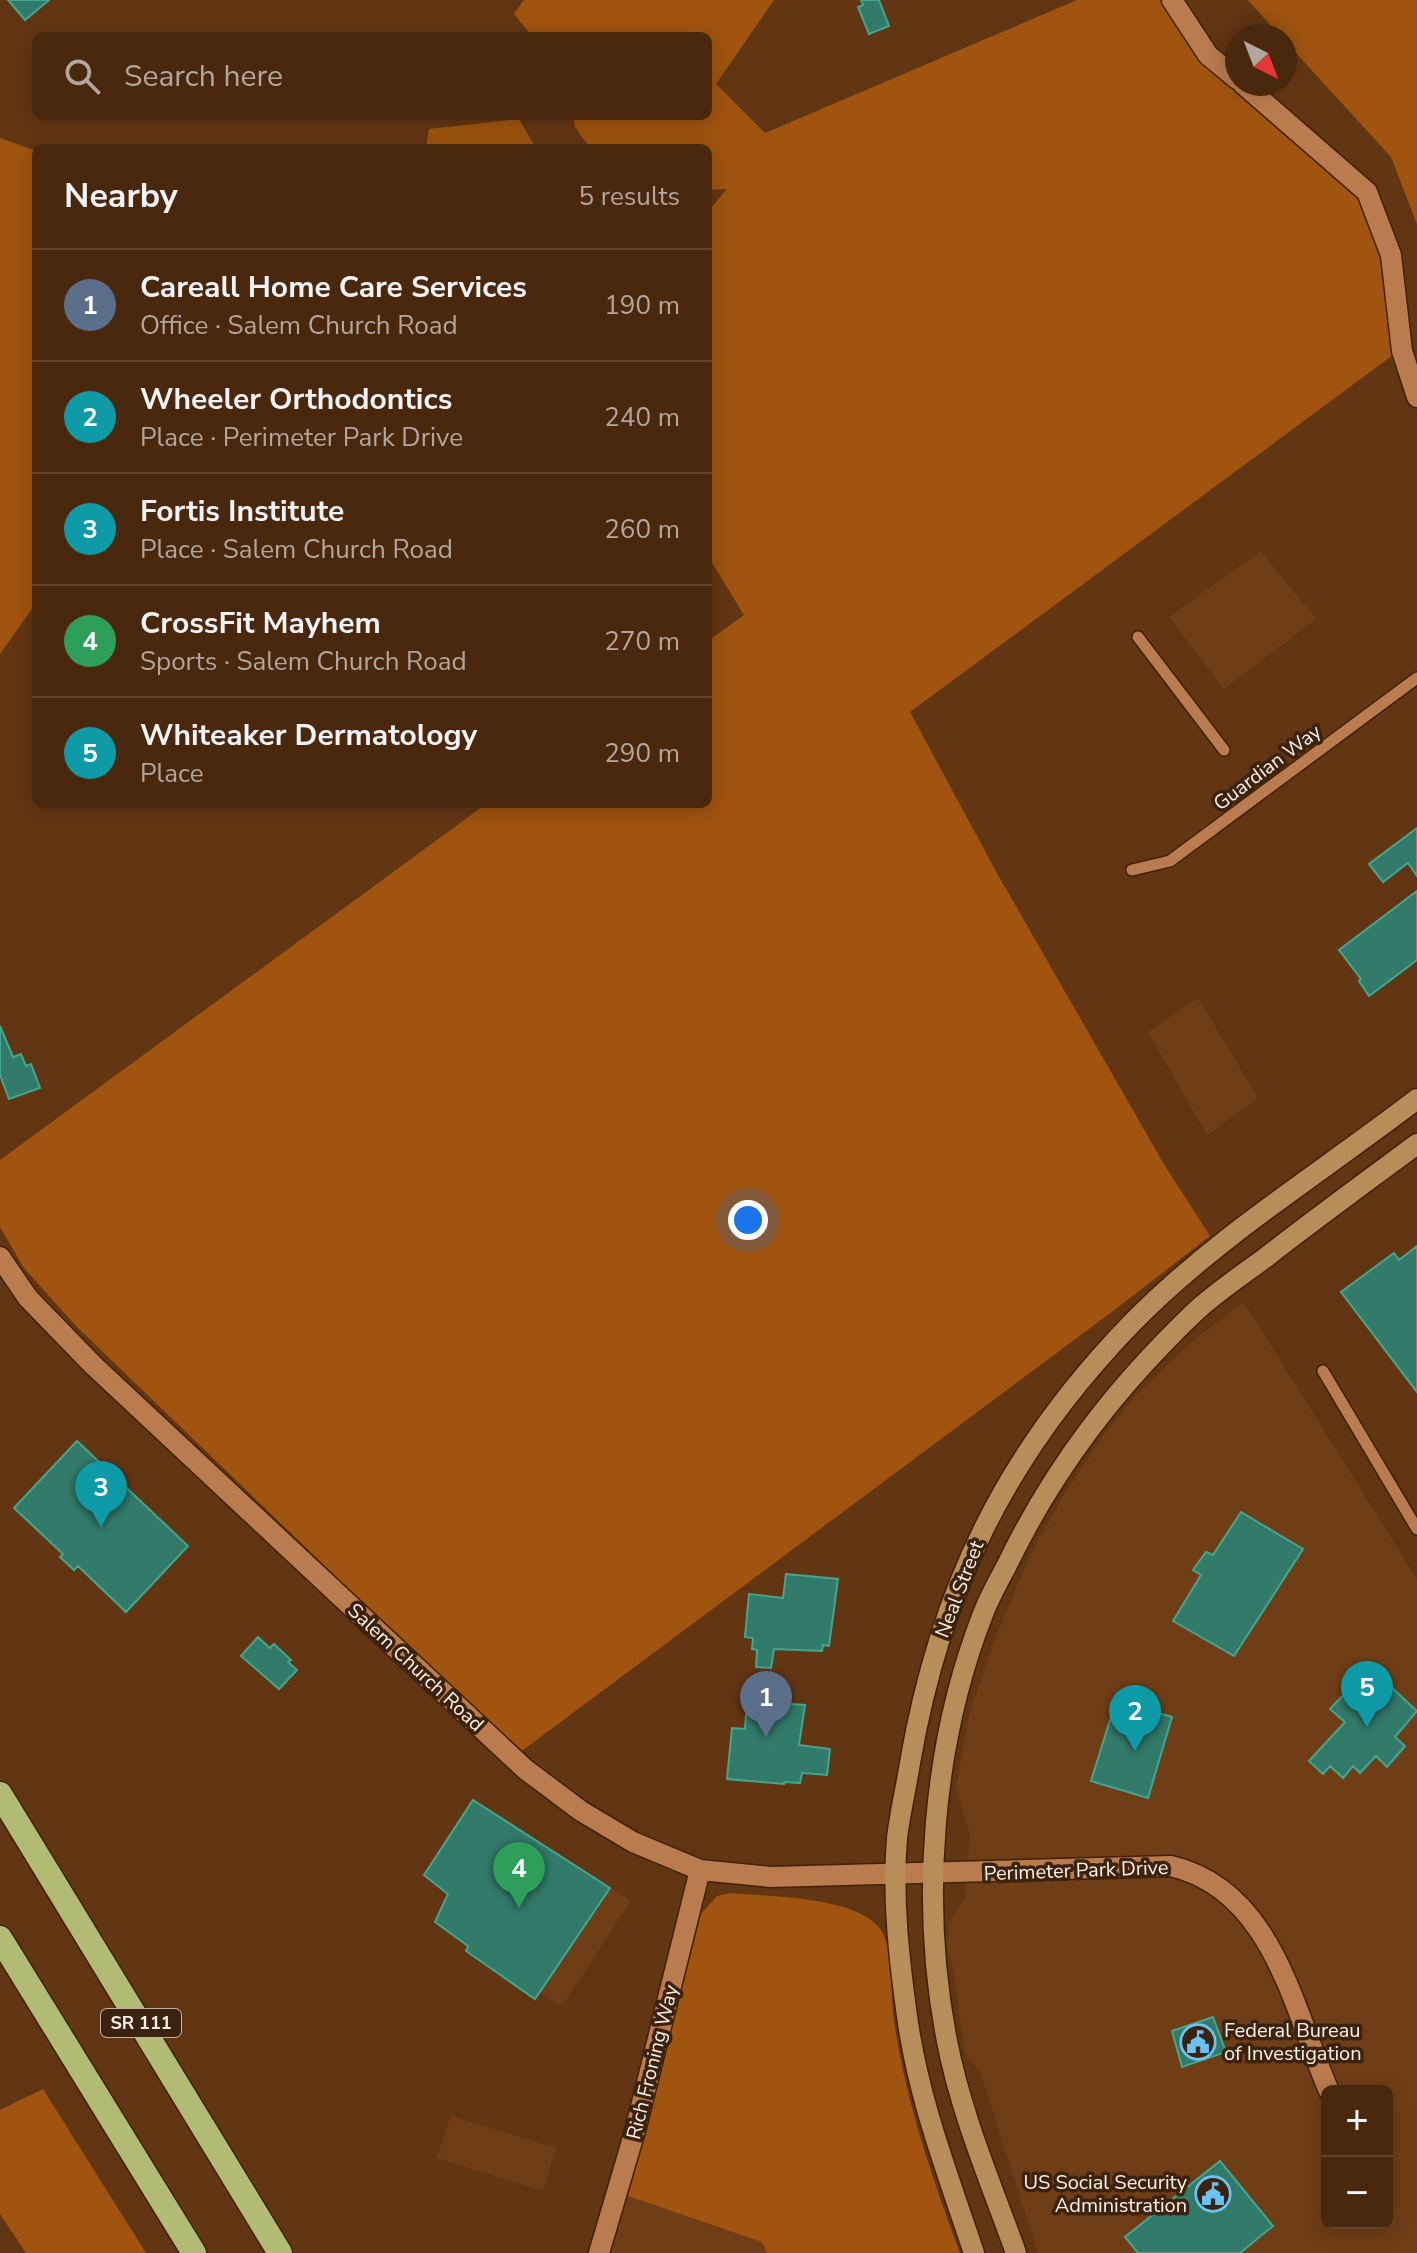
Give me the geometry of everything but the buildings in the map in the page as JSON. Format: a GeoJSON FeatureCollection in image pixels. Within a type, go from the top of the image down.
{"type":"FeatureCollection","features":[{"type":"Feature","properties":{"kind":"highway","name":"SR 111"},"geometry":{"type":"LineString","coordinates":[[0,1794],[280,2253]]}},
{"type":"Feature","properties":{"kind":"highway"},"geometry":{"type":"LineString","coordinates":[[0,1938],[194,2253]]}},
{"type":"Feature","properties":{"kind":"main road","name":"Neal Street"},"geometry":{"type":"LineString","coordinates":[[974,2253],[921,2089],[907,2018],[896,1875],[897,1838],[921,1699],[955,1590],[995,1506],[1033,1442],[1131,1324],[1221,1244],[1417,1099]]}},
{"type":"Feature","properties":{"kind":"main road","name":"Neal Street"},"geometry":{"type":"LineString","coordinates":[[1016,2253],[964,2109],[947,2039],[935,1948],[932,1875],[939,1799],[954,1706],[983,1613],[1026,1526],[1060,1469],[1105,1406],[1200,1308],[1417,1144]]}},
{"type":"Feature","properties":{"kind":"main road"},"geometry":{"type":"LineString","coordinates":[[995,1506],[1026,1526]]}},
{"type":"Feature","properties":{"kind":"street"},"geometry":{"type":"LineString","coordinates":[[1172,0],[1208,55],[1225,69]]}},
{"type":"Feature","properties":{"kind":"street"},"geometry":{"type":"LineString","coordinates":[[1257,96],[1367,192],[1391,255],[1402,351],[1417,397]]}},
{"type":"Feature","properties":{"kind":"street","name":"Salem Church Road"},"geometry":{"type":"LineString","coordinates":[[0,1257],[28,1298],[93,1365],[525,1769],[581,1811],[633,1842],[700,1870],[771,1877],[932,1875]]}},
{"type":"Feature","properties":{"kind":"street","name":"Perimeter Park Drive"},"geometry":{"type":"LineString","coordinates":[[932,1875],[1171,1866],[1200,1877],[1231,1896],[1255,1922],[1274,1952],[1327,2085]]}},
{"type":"Feature","properties":{"kind":"street","name":"Rich Froning Way"},"geometry":{"type":"LineString","coordinates":[[599,2253],[635,2131],[700,1870]]}},
{"type":"Feature","properties":{"kind":"lane"},"geometry":{"type":"LineString","coordinates":[[1138,637],[1224,750]]}},
{"type":"Feature","properties":{"kind":"lane","name":"Guardian Way"},"geometry":{"type":"LineString","coordinates":[[1132,870],[1170,861],[1417,678]]}},
{"type":"Feature","properties":{"kind":"lane"},"geometry":{"type":"LineString","coordinates":[[1323,1371],[1417,1529]]}},
{"type":"Feature","properties":{"kind":"shaded area"},"geometry":{"type":"Polygon","coordinates":[[[524,0],[774,0],[716,84],[765,133],[1077,0],[1160,0],[1200,62],[1225,83],[1225,96],[1240,96],[1359,197],[1384,258],[1393,355],[910,712],[998,875],[1165,1166],[1210,1236],[519,1753],[77,1327],[24,1268],[0,1227],[0,1160],[481,808],[712,808],[712,638],[744,615],[712,563],[712,206],[727,189],[712,190],[712,144],[587,144],[574,120],[712,120],[712,32],[529,32],[514,14],[524,0]]]}},
{"type":"Feature","properties":{"kind":"shaded area"},"geometry":{"type":"Polygon","coordinates":[[[1248,0],[1417,0],[1417,224],[1391,157],[1297,54],[1297,24],[1269,24],[1248,0]]]}},
{"type":"Feature","properties":{"kind":"shaded area"},"geometry":{"type":"Polygon","coordinates":[[[520,120],[534,144],[427,144],[429,129],[520,120]]]}},
{"type":"Feature","properties":{"kind":"shaded area"},"geometry":{"type":"Polygon","coordinates":[[[0,138],[32,150],[32,609],[0,654],[0,138]]]}},
{"type":"Feature","properties":{"kind":"shaded area"},"geometry":{"type":"Polygon","coordinates":[[[1261,551],[1316,619],[1224,689],[1169,617],[1261,551]]]}},
{"type":"Feature","properties":{"kind":"shaded area"},"geometry":{"type":"Polygon","coordinates":[[[1198,998],[1258,1098],[1207,1135],[1148,1032],[1198,998]]]}},
{"type":"Feature","properties":{"kind":"shaded area"},"geometry":{"type":"Polygon","coordinates":[[[1244,1302],[1417,1579],[1417,2253],[1038,2253],[980,2071],[965,2055],[953,1967],[947,1946],[949,1924],[965,1897],[970,1834],[956,1789],[968,1718],[997,1634],[1030,1555],[1063,1496],[1135,1396],[1193,1341],[1244,1302]]]}},
{"type":"Feature","properties":{"kind":"shaded area"},"geometry":{"type":"Polygon","coordinates":[[[610,1888],[631,1901],[562,2006],[539,1993],[610,1888]]]}},
{"type":"Feature","properties":{"kind":"shaded area"},"geometry":{"type":"Polygon","coordinates":[[[731,1893],[787,1897],[847,1908],[864,1915],[883,1933],[889,1956],[894,2020],[912,2109],[960,2253],[767,2253],[762,2242],[628,2196],[701,1914],[717,1896],[731,1893]]]}},
{"type":"Feature","properties":{"kind":"shaded area"},"geometry":{"type":"Polygon","coordinates":[[[43,2089],[146,2253],[26,2253],[0,2214],[0,2110],[43,2089]]]}},
{"type":"Feature","properties":{"kind":"shaded area"},"geometry":{"type":"Polygon","coordinates":[[[451,2116],[556,2148],[543,2191],[437,2158],[451,2116]]]}},
{"type":"Feature","properties":{"kind":"shaded area"},"geometry":{"type":"Polygon","coordinates":[[[628,2196],[762,2242],[767,2253],[607,2253],[628,2196]]]}},
{"type":"Feature","properties":{"kind":"place","name":"Fortis Institute"},"geometry":{"type":"Point","coordinates":[101,1527]}},
{"type":"Feature","properties":{"kind":"place","name":"Whiteaker Dermatology"},"geometry":{"type":"Point","coordinates":[1367,1727]}},
{"type":"Feature","properties":{"kind":"place","name":"Careall Home Care Services"},"geometry":{"type":"Point","coordinates":[766,1737]}},
{"type":"Feature","properties":{"kind":"place","name":"Wheeler Orthodontics"},"geometry":{"type":"Point","coordinates":[1135,1751]}},
{"type":"Feature","properties":{"kind":"place","name":"CrossFit Mayhem"},"geometry":{"type":"Point","coordinates":[519,1908]}},
{"type":"Feature","properties":{"kind":"place","name":"Federal Bureau of Investigation"},"geometry":{"type":"Point","coordinates":[1198,2042]}},
{"type":"Feature","properties":{"kind":"place","name":"US Social Security Administration"},"geometry":{"type":"Point","coordinates":[1213,2194]}}]}
